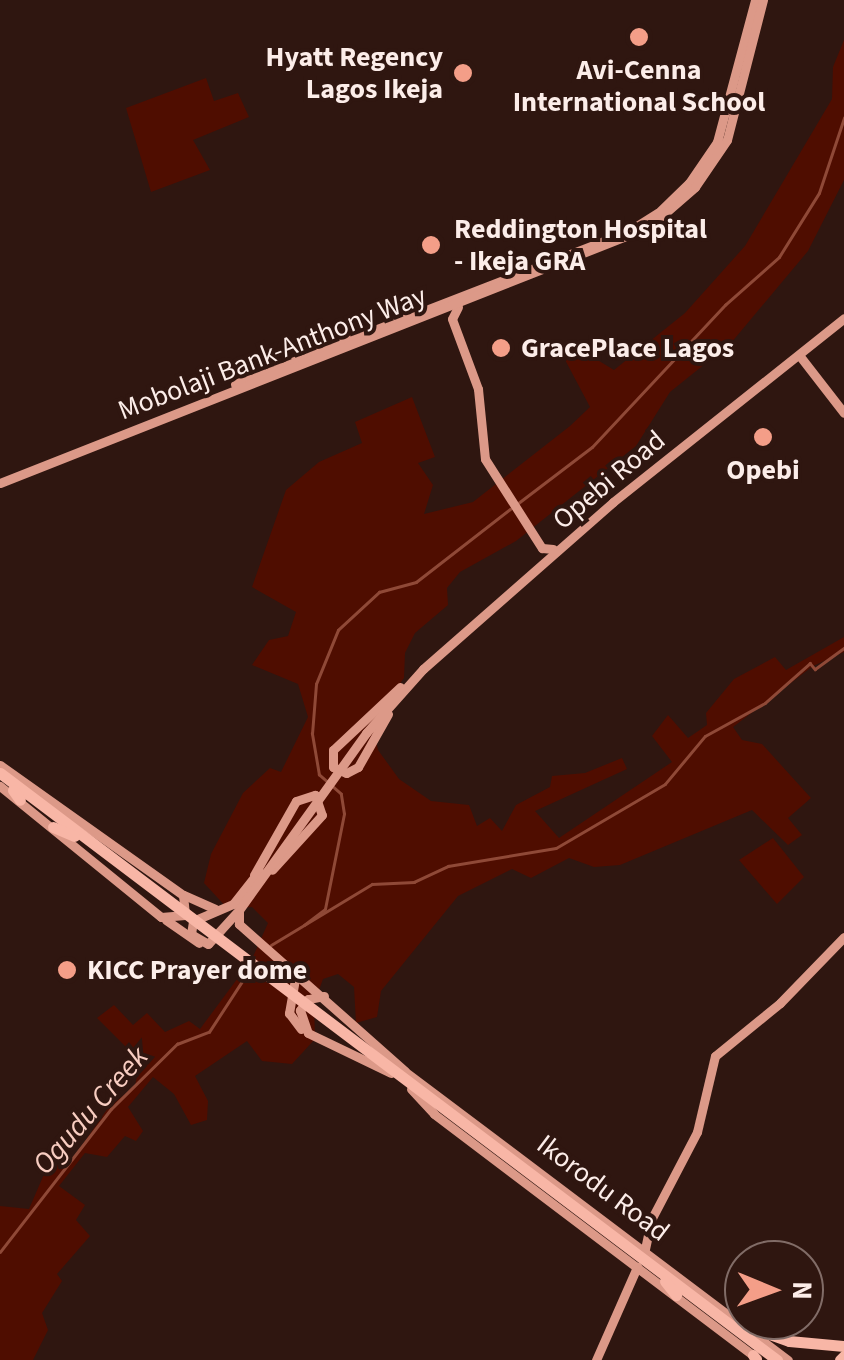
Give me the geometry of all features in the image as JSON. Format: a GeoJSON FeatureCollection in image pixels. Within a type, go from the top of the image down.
{"type":"FeatureCollection","features":[{"type":"Feature","properties":{"kind":"highway"},"geometry":{"type":"LineString","coordinates":[[7,785],[27,784]]}},
{"type":"Feature","properties":{"kind":"highway","name":"Ikorodu Road"},"geometry":{"type":"LineString","coordinates":[[7,785],[402,1074],[667,1278]]}},
{"type":"Feature","properties":{"kind":"highway"},"geometry":{"type":"LineString","coordinates":[[71,819],[80,837]]}},
{"type":"Feature","properties":{"kind":"highway"},"geometry":{"type":"LineString","coordinates":[[53,827],[80,837]]}},
{"type":"Feature","properties":{"kind":"highway","name":"Ikorodu Road"},"geometry":{"type":"LineString","coordinates":[[358,1044],[774,1360]]}},
{"type":"Feature","properties":{"kind":"highway"},"geometry":{"type":"LineString","coordinates":[[667,1278],[685,1281]]}},
{"type":"Feature","properties":{"kind":"highway"},"geometry":{"type":"LineString","coordinates":[[667,1278],[676,1296]]}},
{"type":"Feature","properties":{"kind":"highway"},"geometry":{"type":"LineString","coordinates":[[786,1340],[844,1346]]}},
{"type":"Feature","properties":{"kind":"main road","name":"Mobolaji Bank-Anthony Way"},"geometry":{"type":"LineString","coordinates":[[384,331],[626,240],[665,216],[724,146],[759,0]]}},
{"type":"Feature","properties":{"kind":"main road","name":"Mobolaji Bank-Anthony Way"},"geometry":{"type":"LineString","coordinates":[[0,480],[627,232],[658,213],[713,149],[742,75]]}},
{"type":"Feature","properties":{"kind":"main road"},"geometry":{"type":"LineString","coordinates":[[459,305],[452,319],[478,388],[479,438],[488,468]]}},
{"type":"Feature","properties":{"kind":"main road"},"geometry":{"type":"LineString","coordinates":[[434,315],[449,320],[471,380],[474,434],[488,468],[543,558]]}},
{"type":"Feature","properties":{"kind":"main road","name":"Opebi Road"},"geometry":{"type":"LineString","coordinates":[[404,686],[543,558],[802,356],[844,316]]}},
{"type":"Feature","properties":{"kind":"main road"},"geometry":{"type":"LineString","coordinates":[[802,356],[844,410]]}},
{"type":"Feature","properties":{"kind":"main road","name":"Opebi Road"},"geometry":{"type":"LineString","coordinates":[[404,686],[592,518]]}},
{"type":"Feature","properties":{"kind":"main road"},"geometry":{"type":"LineString","coordinates":[[538,545],[553,550]]}},
{"type":"Feature","properties":{"kind":"main road"},"geometry":{"type":"LineString","coordinates":[[404,686],[358,767],[337,770],[333,750],[404,686]]}},
{"type":"Feature","properties":{"kind":"main road"},"geometry":{"type":"LineString","coordinates":[[7,785],[189,942],[201,944],[225,930],[251,887],[404,686]]}},
{"type":"Feature","properties":{"kind":"main road"},"geometry":{"type":"LineString","coordinates":[[0,765],[71,819],[184,894],[217,910]]}},
{"type":"Feature","properties":{"kind":"main road"},"geometry":{"type":"LineString","coordinates":[[307,794],[319,798],[324,809],[318,822],[251,887],[296,801],[307,794]]}},
{"type":"Feature","properties":{"kind":"main road"},"geometry":{"type":"LineString","coordinates":[[166,920],[185,915],[184,894]]}},
{"type":"Feature","properties":{"kind":"main road"},"geometry":{"type":"LineString","coordinates":[[201,944],[190,934],[192,922],[243,898]]}},
{"type":"Feature","properties":{"kind":"main road"},"geometry":{"type":"LineString","coordinates":[[238,913],[239,924],[329,997],[358,1044]]}},
{"type":"Feature","properties":{"kind":"main road"},"geometry":{"type":"LineString","coordinates":[[225,930],[295,979],[290,1012],[308,1033],[358,1044]]}},
{"type":"Feature","properties":{"kind":"main road"},"geometry":{"type":"LineString","coordinates":[[650,1254],[642,1240],[697,1132],[715,1056],[844,933]]}},
{"type":"Feature","properties":{"kind":"main road"},"geometry":{"type":"LineString","coordinates":[[628,1238],[640,1234],[687,1142],[712,1054],[806,972]]}},
{"type":"Feature","properties":{"kind":"main road"},"geometry":{"type":"LineString","coordinates":[[308,1033],[298,1016],[303,1004],[314,996],[329,997]]}},
{"type":"Feature","properties":{"kind":"main road","name":"Ikorodu Road"},"geometry":{"type":"LineString","coordinates":[[384,1061],[724,1310]]}},
{"type":"Feature","properties":{"kind":"main road","name":"Ikorodu Road"},"geometry":{"type":"LineString","coordinates":[[402,1074],[434,1114],[756,1358]]}},
{"type":"Feature","properties":{"kind":"main road"},"geometry":{"type":"LineString","coordinates":[[598,1360],[639,1269]]}},
{"type":"Feature","properties":{"kind":"main road","name":"Ikorodu Road"},"geometry":{"type":"LineString","coordinates":[[763,1340],[788,1360]]}},
{"type":"Feature","properties":{"kind":"shaded area"},"geometry":{"type":"Polygon","coordinates":[[[844,40],[844,180],[808,251],[731,343],[670,392],[636,446],[516,541],[460,572],[447,588],[448,605],[415,633],[405,653],[404,678],[372,722],[378,750],[399,779],[431,801],[469,805],[477,826],[490,818],[502,831],[516,805],[550,787],[552,776],[585,773],[622,758],[627,769],[535,811],[559,838],[672,762],[652,736],[668,715],[688,738],[707,725],[706,713],[734,679],[775,657],[786,670],[844,637],[844,652],[813,666],[733,727],[742,740],[762,744],[811,798],[788,818],[802,835],[788,845],[752,810],[620,865],[594,867],[569,858],[531,878],[512,869],[458,896],[381,991],[377,1017],[356,1023],[354,987],[338,974],[323,979],[314,1004],[315,1039],[292,1064],[262,1061],[247,1041],[195,1076],[208,1101],[207,1120],[191,1125],[174,1094],[153,1077],[128,1107],[143,1131],[136,1141],[125,1136],[107,1157],[85,1153],[59,1186],[85,1205],[76,1220],[90,1236],[57,1274],[62,1281],[42,1313],[48,1330],[33,1360],[0,1360],[0,1206],[29,1209],[48,1165],[69,1164],[108,1108],[135,1086],[140,1061],[97,1018],[114,1005],[133,1025],[147,1013],[165,1032],[189,1021],[200,1029],[252,959],[268,923],[252,907],[228,909],[204,883],[211,854],[243,793],[270,768],[281,772],[308,717],[298,684],[252,665],[269,640],[288,636],[296,612],[252,587],[286,490],[319,462],[362,443],[355,422],[412,397],[435,457],[418,463],[433,485],[424,514],[473,502],[570,426],[590,407],[563,356],[576,347],[614,370],[685,313],[745,246],[832,99],[833,67],[844,40]]]}},
{"type":"Feature","properties":{"kind":"shaded area"},"geometry":{"type":"Polygon","coordinates":[[[206,78],[214,101],[238,93],[249,117],[193,140],[210,170],[151,192],[126,108],[206,78]]]}},
{"type":"Feature","properties":{"kind":"shaded area"},"geometry":{"type":"Polygon","coordinates":[[[773,838],[804,877],[777,904],[739,860],[773,838]]]}},
{"type":"Feature","properties":{"kind":"waterway"},"geometry":{"type":"LineString","coordinates":[[517,504],[592,447],[725,305],[779,257],[819,193],[844,118]]}},
{"type":"Feature","properties":{"kind":"waterway"},"geometry":{"type":"LineString","coordinates":[[304,925],[325,909],[344,814],[341,794],[319,775],[312,734],[316,684],[338,630],[379,592],[416,582],[510,509]]}},
{"type":"Feature","properties":{"kind":"waterway"},"geometry":{"type":"LineString","coordinates":[[271,945],[372,884],[414,882],[448,866],[556,848],[665,784],[705,736],[765,703],[810,663],[815,669],[844,648]]}},
{"type":"Feature","properties":{"kind":"waterway","name":"Ogudu Creek"},"geometry":{"type":"LineString","coordinates":[[0,1252],[111,1109],[177,1044],[209,1032],[250,969]]}},
{"type":"Feature","properties":{"kind":"place","name":"Avi-Cenna International School"},"geometry":{"type":"Point","coordinates":[639,37]}},
{"type":"Feature","properties":{"kind":"place","name":"Hyatt Regency Lagos Ikeja"},"geometry":{"type":"Point","coordinates":[463,73]}},
{"type":"Feature","properties":{"kind":"place","name":"Reddington Hospital - Ikeja GRA"},"geometry":{"type":"Point","coordinates":[431,245]}},
{"type":"Feature","properties":{"kind":"place","name":"GracePlace Lagos"},"geometry":{"type":"Point","coordinates":[501,348]}},
{"type":"Feature","properties":{"kind":"place","name":"Opebi"},"geometry":{"type":"Point","coordinates":[763,437]}},
{"type":"Feature","properties":{"kind":"place","name":"KICC Prayer dome"},"geometry":{"type":"Point","coordinates":[67,970]}}]}
